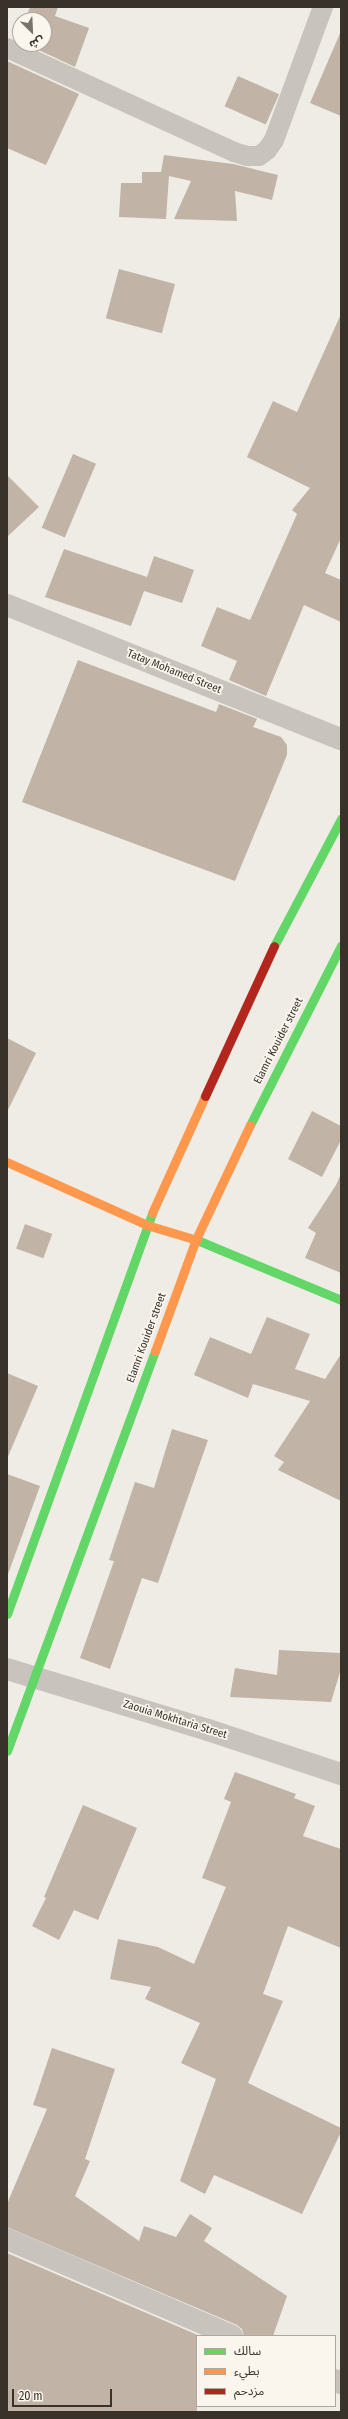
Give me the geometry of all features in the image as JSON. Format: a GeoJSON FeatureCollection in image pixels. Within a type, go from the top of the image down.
{"type":"FeatureCollection","features":[{"type":"Feature","properties":{"kind":"street","name":"Tatay Mohamed Street"},"geometry":{"type":"LineString","coordinates":[[7,605],[341,739]]}},
{"type":"Feature","properties":{"kind":"street"},"geometry":{"type":"LineString","coordinates":[[7,1614],[147,1225],[264,965],[341,819]]}},
{"type":"Feature","properties":{"kind":"street","name":"Elamri Kouider street"},"geometry":{"type":"LineString","coordinates":[[7,1751],[196,1239],[228,1166],[341,946]]}},
{"type":"Feature","properties":{"kind":"street"},"geometry":{"type":"LineString","coordinates":[[7,1162],[147,1225],[196,1239],[341,1300]]}},
{"type":"Feature","properties":{"kind":"street","name":"Zaouia Mokhtaria Street"},"geometry":{"type":"LineString","coordinates":[[7,1670],[208,1730],[341,1774]]}},
{"type":"Feature","properties":{"kind":"street"},"geometry":{"type":"LineString","coordinates":[[7,2239],[230,2335]]}},
{"type":"Feature","properties":{"kind":"lane"},"geometry":{"type":"LineString","coordinates":[[7,48],[234,152],[247,156],[259,156],[267,150],[274,140],[323,7]]}},
{"type":"Feature","properties":{"kind":"building"},"geometry":{"type":"Polygon","coordinates":[[[30,7],[58,7],[55,16],[89,28],[75,67],[43,52],[52,52],[52,12],[28,12],[30,7]]]}},
{"type":"Feature","properties":{"kind":"building"},"geometry":{"type":"Polygon","coordinates":[[[341,31],[341,116],[310,103],[341,31]]]}},
{"type":"Feature","properties":{"kind":"building"},"geometry":{"type":"Polygon","coordinates":[[[7,61],[79,94],[46,165],[7,148],[7,61]]]}},
{"type":"Feature","properties":{"kind":"building"},"geometry":{"type":"Polygon","coordinates":[[[238,76],[279,94],[266,124],[225,106],[238,76]]]}},
{"type":"Feature","properties":{"kind":"building"},"geometry":{"type":"Polygon","coordinates":[[[164,155],[233,164],[278,175],[272,200],[235,191],[237,221],[174,219],[191,181],[169,176],[166,219],[119,217],[121,183],[142,183],[142,172],[161,172],[164,155]]]}},
{"type":"Feature","properties":{"kind":"building"},"geometry":{"type":"Polygon","coordinates":[[[119,269],[175,284],[162,333],[106,318],[119,269]]]}},
{"type":"Feature","properties":{"kind":"building"},"geometry":{"type":"Polygon","coordinates":[[[341,314],[341,538],[325,573],[341,580],[341,622],[304,605],[266,696],[229,680],[237,661],[201,646],[217,607],[250,620],[297,514],[292,510],[310,488],[247,457],[273,401],[297,412],[341,314]]]}},
{"type":"Feature","properties":{"kind":"building"},"geometry":{"type":"Polygon","coordinates":[[[73,454],[96,464],[65,537],[42,528],[73,454]]]}},
{"type":"Feature","properties":{"kind":"building"},"geometry":{"type":"Polygon","coordinates":[[[7,475],[39,507],[7,537],[7,475]]]}},
{"type":"Feature","properties":{"kind":"building"},"geometry":{"type":"Polygon","coordinates":[[[64,549],[147,577],[154,556],[194,570],[182,603],[144,591],[131,626],[45,597],[64,549]]]}},
{"type":"Feature","properties":{"kind":"building"},"geometry":{"type":"Polygon","coordinates":[[[78,660],[216,712],[219,704],[257,719],[253,727],[281,737],[287,745],[287,755],[235,881],[22,802],[78,660]]]}},
{"type":"Feature","properties":{"kind":"building"},"geometry":{"type":"Polygon","coordinates":[[[7,1038],[36,1053],[7,1112],[7,1038]]]}},
{"type":"Feature","properties":{"kind":"building"},"geometry":{"type":"Polygon","coordinates":[[[312,1111],[341,1126],[341,1140],[322,1177],[288,1159],[312,1111]]]}},
{"type":"Feature","properties":{"kind":"building"},"geometry":{"type":"Polygon","coordinates":[[[341,1174],[341,1273],[305,1258],[316,1233],[308,1228],[336,1185],[341,1174]]]}},
{"type":"Feature","properties":{"kind":"building"},"geometry":{"type":"Polygon","coordinates":[[[25,1224],[52,1234],[43,1258],[16,1248],[25,1224]]]}},
{"type":"Feature","properties":{"kind":"building"},"geometry":{"type":"Polygon","coordinates":[[[267,1317],[310,1334],[295,1369],[325,1379],[341,1354],[341,1501],[278,1470],[284,1462],[274,1456],[310,1401],[253,1384],[248,1398],[194,1375],[210,1337],[251,1354],[267,1317]]]}},
{"type":"Feature","properties":{"kind":"building"},"geometry":{"type":"Polygon","coordinates":[[[7,1373],[38,1386],[7,1459],[7,1373]]]}},
{"type":"Feature","properties":{"kind":"building"},"geometry":{"type":"Polygon","coordinates":[[[172,1429],[208,1440],[158,1583],[142,1578],[110,1669],[80,1658],[114,1561],[109,1560],[135,1482],[154,1488],[172,1429]]]}},
{"type":"Feature","properties":{"kind":"building"},"geometry":{"type":"Polygon","coordinates":[[[7,1474],[40,1486],[7,1577],[7,1474]]]}},
{"type":"Feature","properties":{"kind":"building"},"geometry":{"type":"Polygon","coordinates":[[[279,1650],[341,1653],[341,1669],[331,1702],[230,1697],[235,1668],[277,1675],[279,1650]]]}},
{"type":"Feature","properties":{"kind":"building"},"geometry":{"type":"Polygon","coordinates":[[[235,1772],[296,1794],[294,1798],[315,1806],[303,1836],[341,1849],[341,1948],[288,1926],[263,1994],[283,2001],[248,2083],[341,2128],[341,2132],[302,2214],[214,2175],[205,2194],[180,2181],[216,2079],[181,2063],[200,2023],[145,1999],[151,1987],[110,1979],[118,1939],[158,1947],[194,1964],[226,1887],[202,1878],[231,1802],[224,1799],[235,1772]]]}},
{"type":"Feature","properties":{"kind":"building"},"geometry":{"type":"Polygon","coordinates":[[[83,1805],[137,1828],[98,1920],[74,1910],[59,1940],[32,1926],[46,1898],[44,1897],[83,1805]]]}},
{"type":"Feature","properties":{"kind":"building"},"geometry":{"type":"Polygon","coordinates":[[[52,2048],[115,2069],[85,2159],[90,2161],[75,2196],[139,2241],[144,2226],[176,2237],[190,2214],[212,2228],[204,2241],[287,2296],[273,2335],[244,2335],[242,2329],[237,2325],[7,2227],[7,2204],[47,2109],[33,2105],[52,2048]]]}},
{"type":"Feature","properties":{"kind":"building"},"geometry":{"type":"Polygon","coordinates":[[[7,2253],[198,2335],[196,2335],[197,2412],[7,2412],[7,2253]]]}},
{"type":"Feature","properties":{"kind":"traffic: fast"},"geometry":{"type":"LineString","coordinates":[[274,946],[341,819]]}},
{"type":"Feature","properties":{"kind":"traffic: fast"},"geometry":{"type":"LineString","coordinates":[[250,1125],[341,946]]}},
{"type":"Feature","properties":{"kind":"traffic: fast"},"geometry":{"type":"LineString","coordinates":[[7,1614],[152,1213]]}},
{"type":"Feature","properties":{"kind":"traffic: fast"},"geometry":{"type":"LineString","coordinates":[[197,1240],[341,1300]]}},
{"type":"Feature","properties":{"kind":"traffic: fast"},"geometry":{"type":"LineString","coordinates":[[7,1751],[155,1351]]}},
{"type":"Feature","properties":{"kind":"traffic: slow"},"geometry":{"type":"LineString","coordinates":[[152,1213],[205,1096]]}},
{"type":"Feature","properties":{"kind":"traffic: slow"},"geometry":{"type":"LineString","coordinates":[[155,1351],[196,1239],[250,1125]]}},
{"type":"Feature","properties":{"kind":"traffic: slow"},"geometry":{"type":"LineString","coordinates":[[7,1162],[147,1225],[197,1240]]}},
{"type":"Feature","properties":{"kind":"traffic: jam"},"geometry":{"type":"LineString","coordinates":[[205,1096],[274,946]]}}]}
